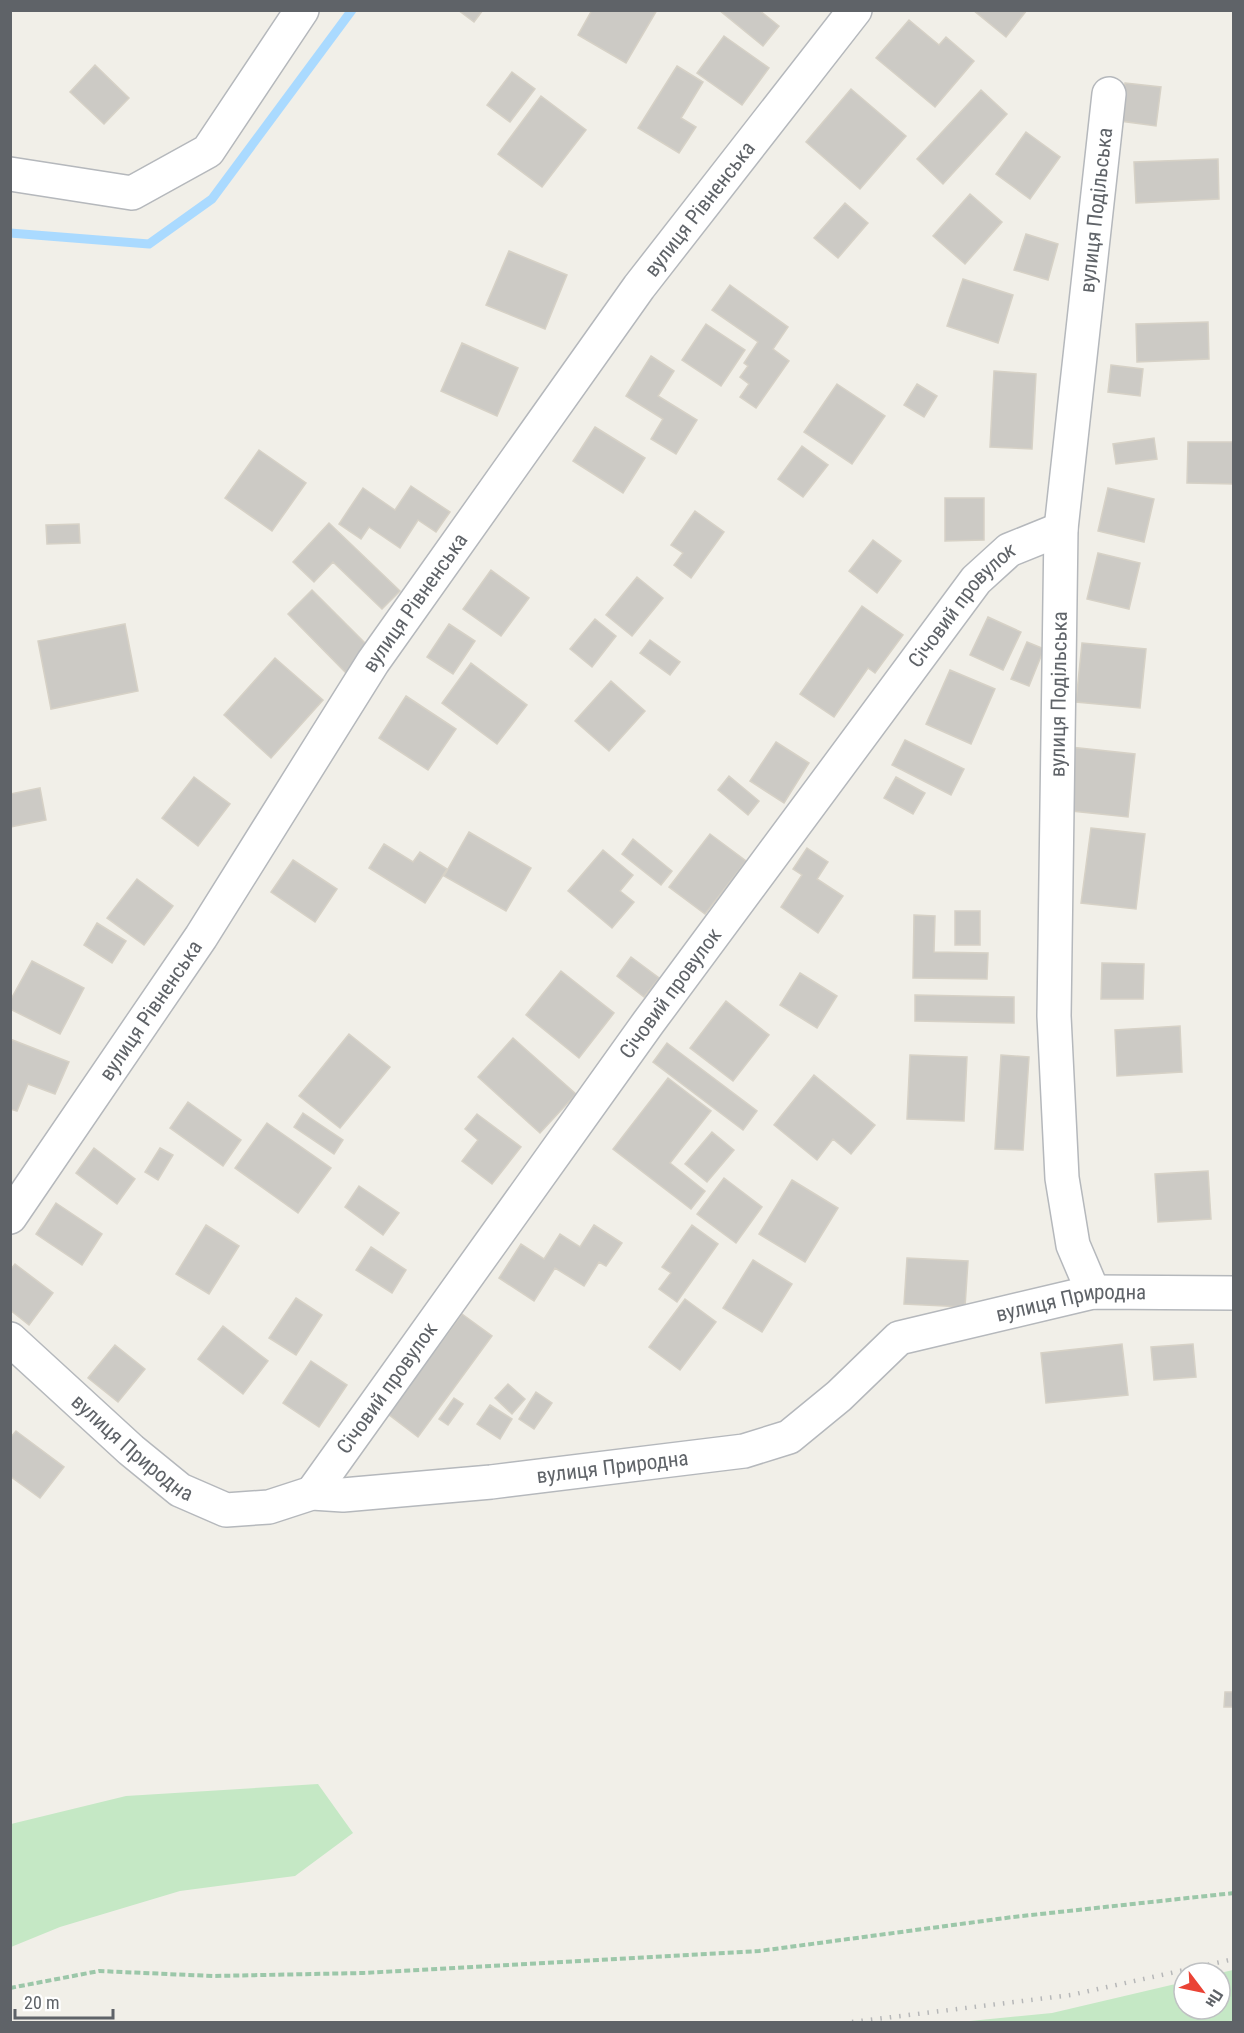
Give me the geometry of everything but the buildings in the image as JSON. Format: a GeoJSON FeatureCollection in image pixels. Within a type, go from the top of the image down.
{"type":"FeatureCollection","features":[{"type":"Feature","properties":{"kind":"street"},"geometry":{"type":"LineString","coordinates":[[10,174],[132,193],[208,151],[302,10]]}},
{"type":"Feature","properties":{"kind":"street","name":"вулиця Рівненська"},"geometry":{"type":"LineString","coordinates":[[10,1217],[201,937],[373,662],[639,287],[855,10]]}},
{"type":"Feature","properties":{"kind":"street","name":"вулиця Подільська"},"geometry":{"type":"LineString","coordinates":[[1093,1292],[1073,1245],[1062,1179],[1054,1016],[1061,528],[1109,94]]}},
{"type":"Feature","properties":{"kind":"street","name":"Січовий провулок"},"geometry":{"type":"LineString","coordinates":[[312,1493],[648,1023],[976,580],[1009,550],[1061,528]]}},
{"type":"Feature","properties":{"kind":"street","name":"вулиця Природна"},"geometry":{"type":"LineString","coordinates":[[10,1340],[131,1450],[180,1490],[226,1510],[269,1507],[312,1493],[343,1495],[491,1482],[744,1451],[789,1437],[839,1396],[899,1338],[1093,1292],[1233,1293]]}},
{"type":"Feature","properties":{"kind":"path"},"geometry":{"type":"LineString","coordinates":[[10,1988],[99,1971],[213,1976],[363,1973],[759,1951],[1013,1917],[1233,1893]]}},
{"type":"Feature","properties":{"kind":"green space"},"geometry":{"type":"Polygon","coordinates":[[[318,1784],[353,1833],[295,1876],[180,1891],[60,1927],[11,1947],[11,1824],[126,1796],[318,1784]]]}},
{"type":"Feature","properties":{"kind":"green space"},"geometry":{"type":"Polygon","coordinates":[[[1232,1970],[1233,2022],[960,2022],[1052,2013],[1172,1985],[1172,2021],[1232,2021],[1232,1970]]]}},
{"type":"Feature","properties":{"kind":"waterway"},"geometry":{"type":"LineString","coordinates":[[10,233],[149,244],[212,199],[352,10]]}},
{"type":"Feature","properties":{"kind":"railway"},"geometry":{"type":"LineString","coordinates":[[852,2022],[1071,1995],[1234,1959]]}}]}
